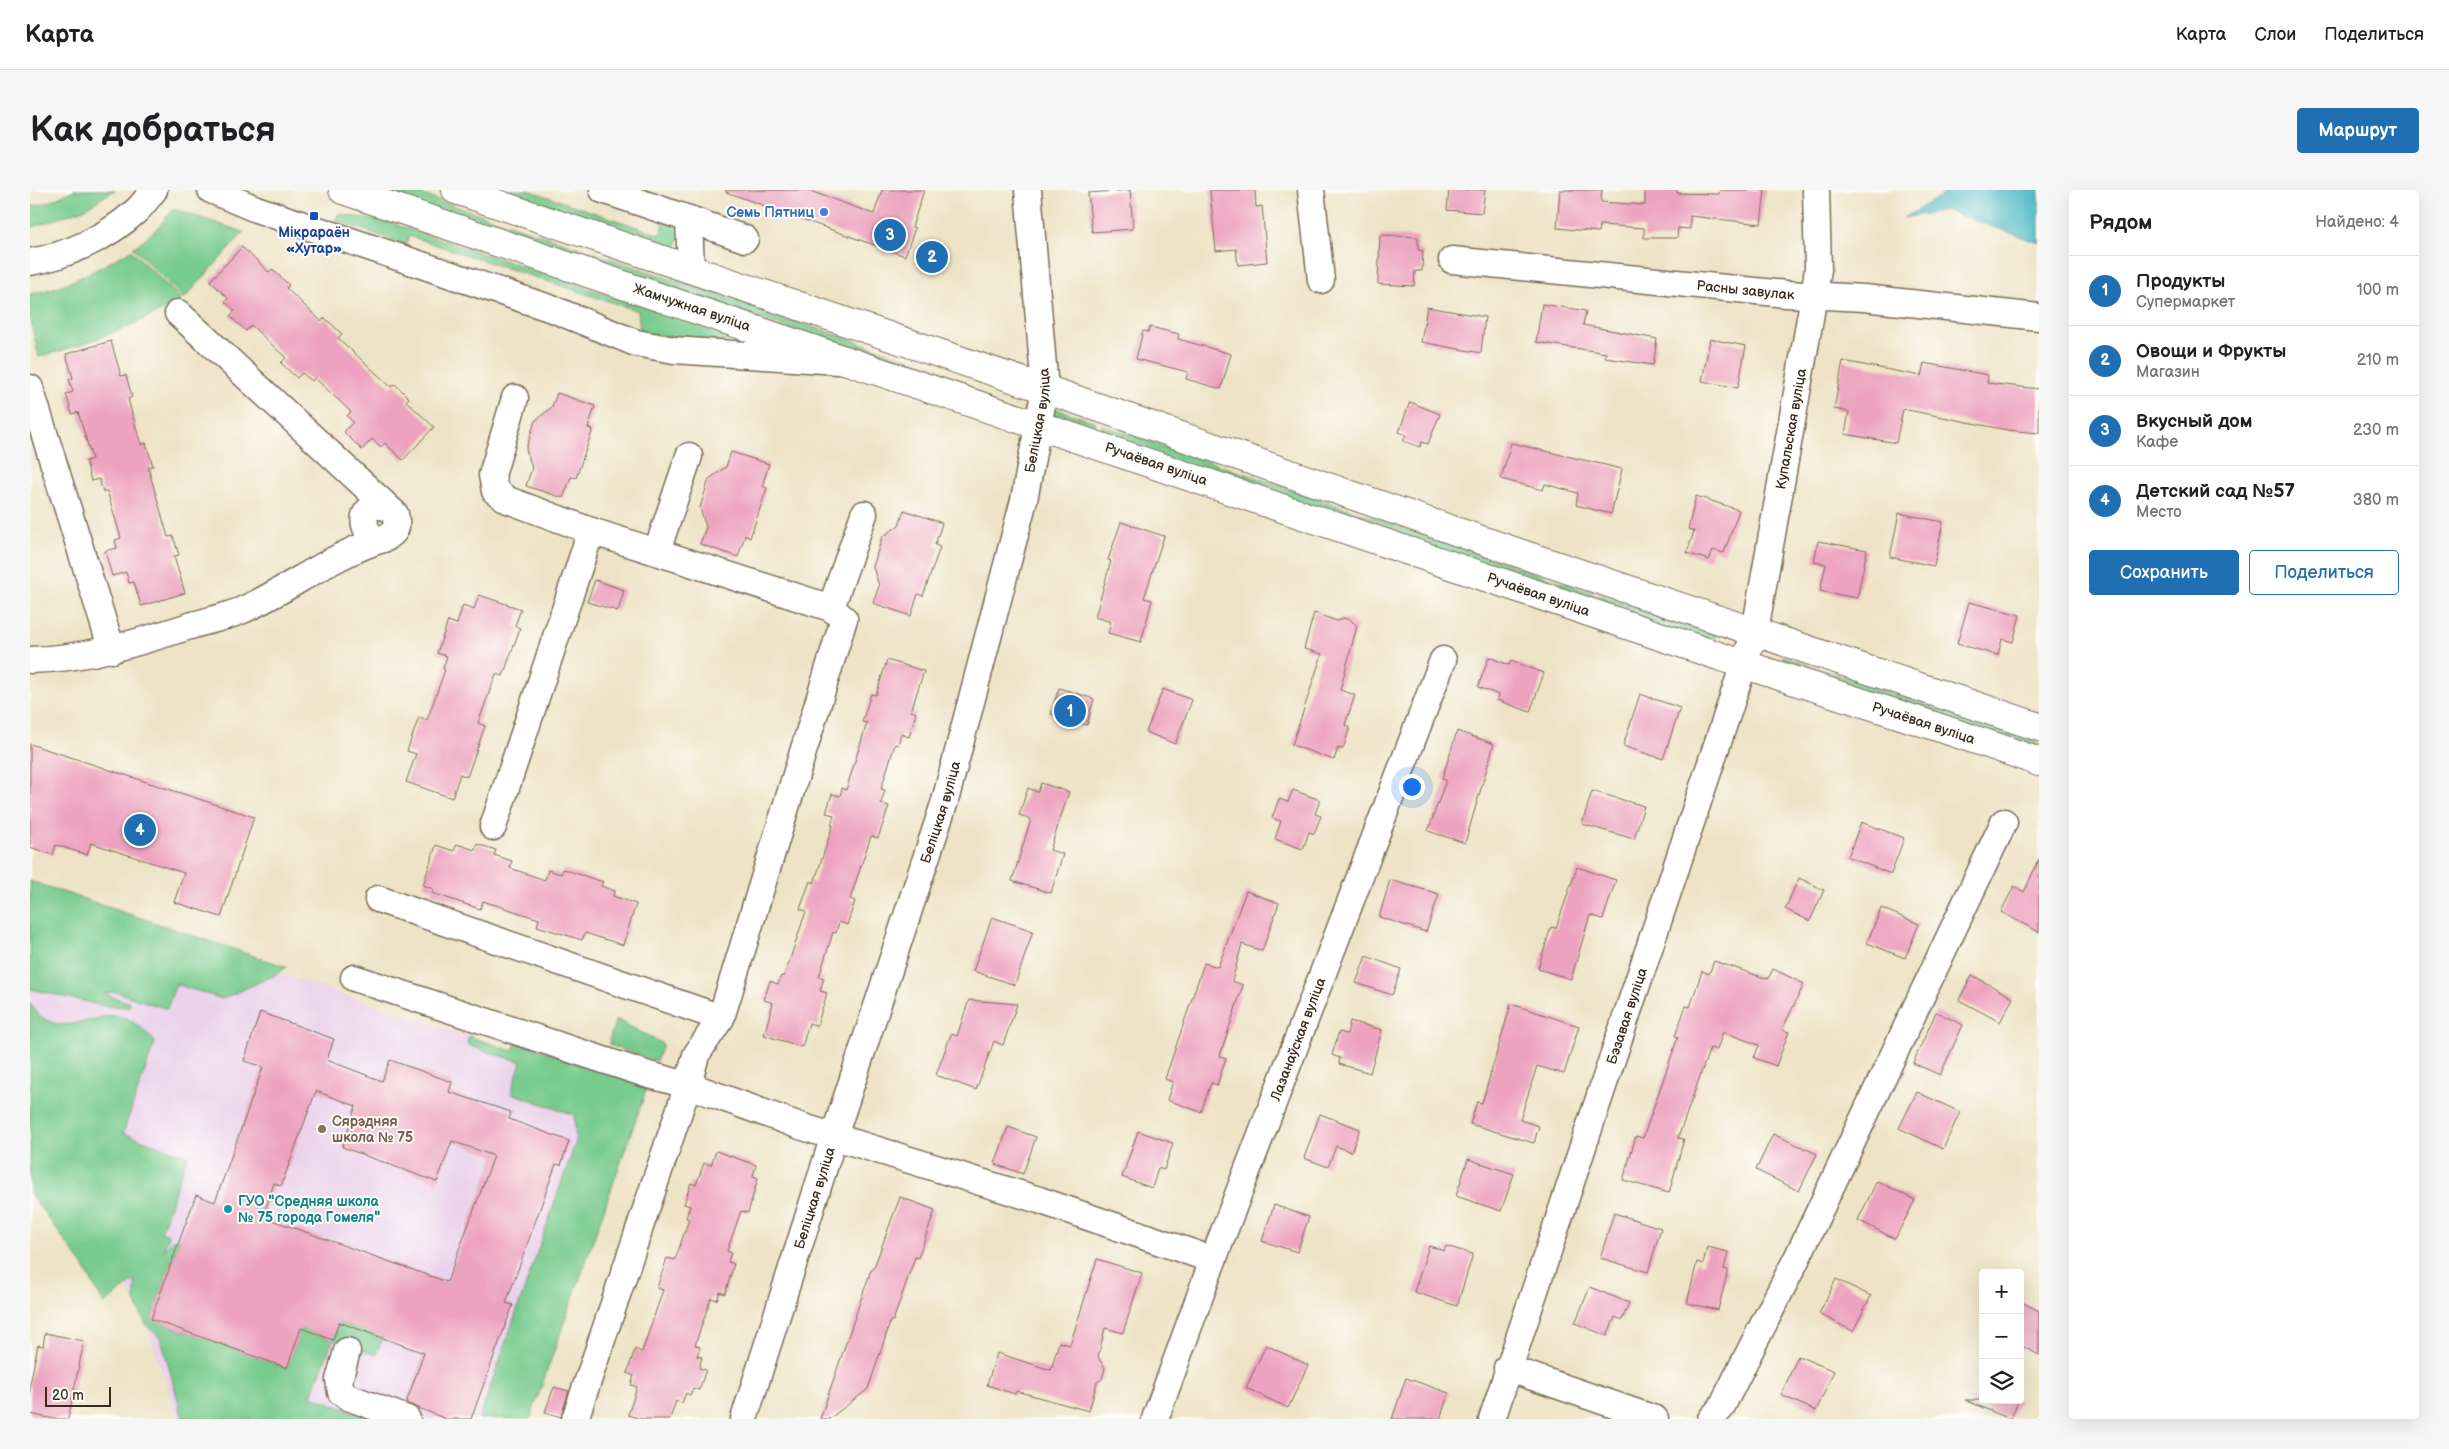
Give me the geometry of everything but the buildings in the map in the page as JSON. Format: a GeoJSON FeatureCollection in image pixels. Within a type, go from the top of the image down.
{"type":"FeatureCollection","features":[{"type":"Feature","properties":{"kind":"main road","name":"Жамчужная вуліца"},"geometry":{"type":"LineString","coordinates":[[343,190],[859,363],[1040,426]]}},
{"type":"Feature","properties":{"kind":"main road"},"geometry":{"type":"LineString","coordinates":[[456,190],[1045,389],[1525,555],[2039,727]]}},
{"type":"Feature","properties":{"kind":"main road","name":"Ручаёвая вуліца"},"geometry":{"type":"LineString","coordinates":[[1040,426],[1276,503],[1745,664],[2039,762]]}},
{"type":"Feature","properties":{"kind":"street"},"geometry":{"type":"LineString","coordinates":[[30,262],[48,259],[72,250],[106,232],[137,211],[154,190]]}},
{"type":"Feature","properties":{"kind":"street"},"geometry":{"type":"LineString","coordinates":[[211,190],[256,209],[555,310],[636,343],[674,350],[859,363]]}},
{"type":"Feature","properties":{"kind":"street"},"geometry":{"type":"LineString","coordinates":[[603,190],[745,239]]}},
{"type":"Feature","properties":{"kind":"street","name":"Беліцкая вуліца"},"geometry":{"type":"LineString","coordinates":[[744,1419],[834,1136],[945,801],[1024,500],[1040,426],[1045,389],[1028,190]]}},
{"type":"Feature","properties":{"kind":"street"},"geometry":{"type":"LineString","coordinates":[[1311,190],[1321,280]]}},
{"type":"Feature","properties":{"kind":"street","name":"Купальская вуліца"},"geometry":{"type":"LineString","coordinates":[[1745,664],[1755,631],[1814,296],[1818,269],[1816,190]]}},
{"type":"Feature","properties":{"kind":"street"},"geometry":{"type":"LineString","coordinates":[[689,219],[691,270]]}},
{"type":"Feature","properties":{"kind":"street","name":"Расны завулак"},"geometry":{"type":"LineString","coordinates":[[1452,260],[1814,296],[1864,298],[2039,317]]}},
{"type":"Feature","properties":{"kind":"street"},"geometry":{"type":"LineString","coordinates":[[30,660],[46,660],[112,650],[246,609],[346,552],[386,538],[395,531],[397,522],[395,514],[178,313]]}},
{"type":"Feature","properties":{"kind":"street"},"geometry":{"type":"LineString","coordinates":[[30,388],[112,650]]}},
{"type":"Feature","properties":{"kind":"street"},"geometry":{"type":"LineString","coordinates":[[515,398],[492,475],[495,492],[508,500],[591,531],[831,608],[844,619],[721,1018],[696,1054],[688,1085],[575,1419]]}},
{"type":"Feature","properties":{"kind":"street"},"geometry":{"type":"LineString","coordinates":[[657,551],[689,456]]}},
{"type":"Feature","properties":{"kind":"street"},"geometry":{"type":"LineString","coordinates":[[831,608],[864,514]]}},
{"type":"Feature","properties":{"kind":"street"},"geometry":{"type":"LineString","coordinates":[[493,827],[591,531]]}},
{"type":"Feature","properties":{"kind":"street","name":"Лазанаўская вуліца"},"geometry":{"type":"LineString","coordinates":[[1155,1419],[1443,660]]}},
{"type":"Feature","properties":{"kind":"street","name":"Бэзавая вуліца"},"geometry":{"type":"LineString","coordinates":[[1492,1419],[1745,664]]}},
{"type":"Feature","properties":{"kind":"street"},"geometry":{"type":"LineString","coordinates":[[1711,1419],[1721,1408],[1798,1256],[2004,822]]}},
{"type":"Feature","properties":{"kind":"street"},"geometry":{"type":"LineString","coordinates":[[378,899],[721,1018]]}},
{"type":"Feature","properties":{"kind":"street"},"geometry":{"type":"LineString","coordinates":[[354,978],[650,1075],[688,1085],[834,1136],[1039,1200],[1214,1260]]}},
{"type":"Feature","properties":{"kind":"street"},"geometry":{"type":"LineString","coordinates":[[347,1351],[339,1380],[341,1392],[348,1397],[408,1419]]}},
{"type":"Feature","properties":{"kind":"street"},"geometry":{"type":"LineString","coordinates":[[1508,1368],[1655,1419]]}},
{"type":"Feature","properties":{"kind":"shaded area","name":"Сярэдняя школа № 75"},"geometry":{"type":"Polygon","coordinates":[[[30,889],[627,1090],[515,1419],[179,1419],[146,1325],[135,1301],[49,1184],[30,1169],[30,889]]]}},
{"type":"Feature","properties":{"kind":"green space"},"geometry":{"type":"Polygon","coordinates":[[[74,190],[115,190],[84,209],[30,228],[30,207],[49,202],[74,190]]]}},
{"type":"Feature","properties":{"kind":"green space"},"geometry":{"type":"Polygon","coordinates":[[[376,190],[408,190],[922,364],[920,372],[376,190]]]}},
{"type":"Feature","properties":{"kind":"green space"},"geometry":{"type":"Polygon","coordinates":[[[491,190],[528,190],[660,235],[668,212],[683,223],[675,250],[491,190]]]}},
{"type":"Feature","properties":{"kind":"green space"},"geometry":{"type":"Polygon","coordinates":[[[173,209],[244,232],[184,299],[133,248],[156,230],[173,209]]]}},
{"type":"Feature","properties":{"kind":"green space"},"geometry":{"type":"Polygon","coordinates":[[[338,214],[388,222],[759,344],[640,334],[638,311],[409,236],[406,244],[335,221],[338,214]]]}},
{"type":"Feature","properties":{"kind":"green space"},"geometry":{"type":"Polygon","coordinates":[[[131,250],[182,300],[112,333],[39,357],[30,318],[30,294],[70,282],[131,250]]]}},
{"type":"Feature","properties":{"kind":"green space"},"geometry":{"type":"Polygon","coordinates":[[[1056,409],[1096,422],[1092,433],[1052,420],[1051,411],[1056,409]]]}},
{"type":"Feature","properties":{"kind":"green space"},"geometry":{"type":"Polygon","coordinates":[[[1102,425],[1716,635],[1713,644],[1098,436],[1102,425]]]}},
{"type":"Feature","properties":{"kind":"green space"},"geometry":{"type":"Polygon","coordinates":[[[1783,656],[2039,743],[2039,756],[1779,667],[1783,656]]]}},
{"type":"Feature","properties":{"kind":"green space"},"geometry":{"type":"Polygon","coordinates":[[[30,881],[287,967],[273,976],[222,999],[176,984],[167,1009],[116,992],[103,993],[130,1003],[129,1007],[104,1006],[30,989],[30,881]]]}},
{"type":"Feature","properties":{"kind":"green space"},"geometry":{"type":"Polygon","coordinates":[[[30,1003],[41,1016],[54,1023],[70,1024],[102,1017],[118,1016],[139,1026],[155,1042],[123,1133],[187,1156],[161,1232],[169,1235],[163,1250],[172,1240],[180,1239],[151,1319],[287,1368],[299,1333],[299,1327],[333,1340],[311,1396],[373,1419],[183,1419],[161,1338],[146,1325],[135,1301],[135,1280],[104,1304],[84,1267],[30,1193],[30,1003]]]}},
{"type":"Feature","properties":{"kind":"green space"},"geometry":{"type":"Polygon","coordinates":[[[616,1019],[663,1044],[656,1061],[610,1045],[609,1041],[616,1019]]]}},
{"type":"Feature","properties":{"kind":"green space"},"geometry":{"type":"Polygon","coordinates":[[[469,1036],[513,1051],[516,1042],[648,1085],[530,1419],[479,1419],[576,1141],[574,1115],[511,1093],[521,1062],[469,1046],[467,1043],[469,1036]]]}},
{"type":"Feature","properties":{"kind":"green space"},"geometry":{"type":"Polygon","coordinates":[[[339,1322],[383,1337],[376,1355],[333,1340],[339,1322]]]}},
{"type":"Feature","properties":{"kind":"water"},"geometry":{"type":"Polygon","coordinates":[[[1951,190],[2039,190],[2039,243],[1945,210],[1904,218],[1951,190]]]}},
{"type":"Feature","properties":{"kind":"place","name":"Семь Пятниц"},"geometry":{"type":"Point","coordinates":[824,212]}},
{"type":"Feature","properties":{"kind":"place","name":"Мікрараён «Хутар»"},"geometry":{"type":"Point","coordinates":[314,216]}},
{"type":"Feature","properties":{"kind":"place","name":"Вкусный дом"},"geometry":{"type":"Point","coordinates":[890,235]}},
{"type":"Feature","properties":{"kind":"place","name":"Овощи и Фрукты"},"geometry":{"type":"Point","coordinates":[932,257]}},
{"type":"Feature","properties":{"kind":"place","name":"Продукты"},"geometry":{"type":"Point","coordinates":[1070,711]}},
{"type":"Feature","properties":{"kind":"place","name":"Детский сад №57"},"geometry":{"type":"Point","coordinates":[140,830]}},
{"type":"Feature","properties":{"kind":"place","name":"Сярэдняя школа № 75"},"geometry":{"type":"Point","coordinates":[322,1129]}},
{"type":"Feature","properties":{"kind":"place","name":"ГУО \"Средняя школа № 75 города Гомеля\""},"geometry":{"type":"Point","coordinates":[228,1209]}}]}
